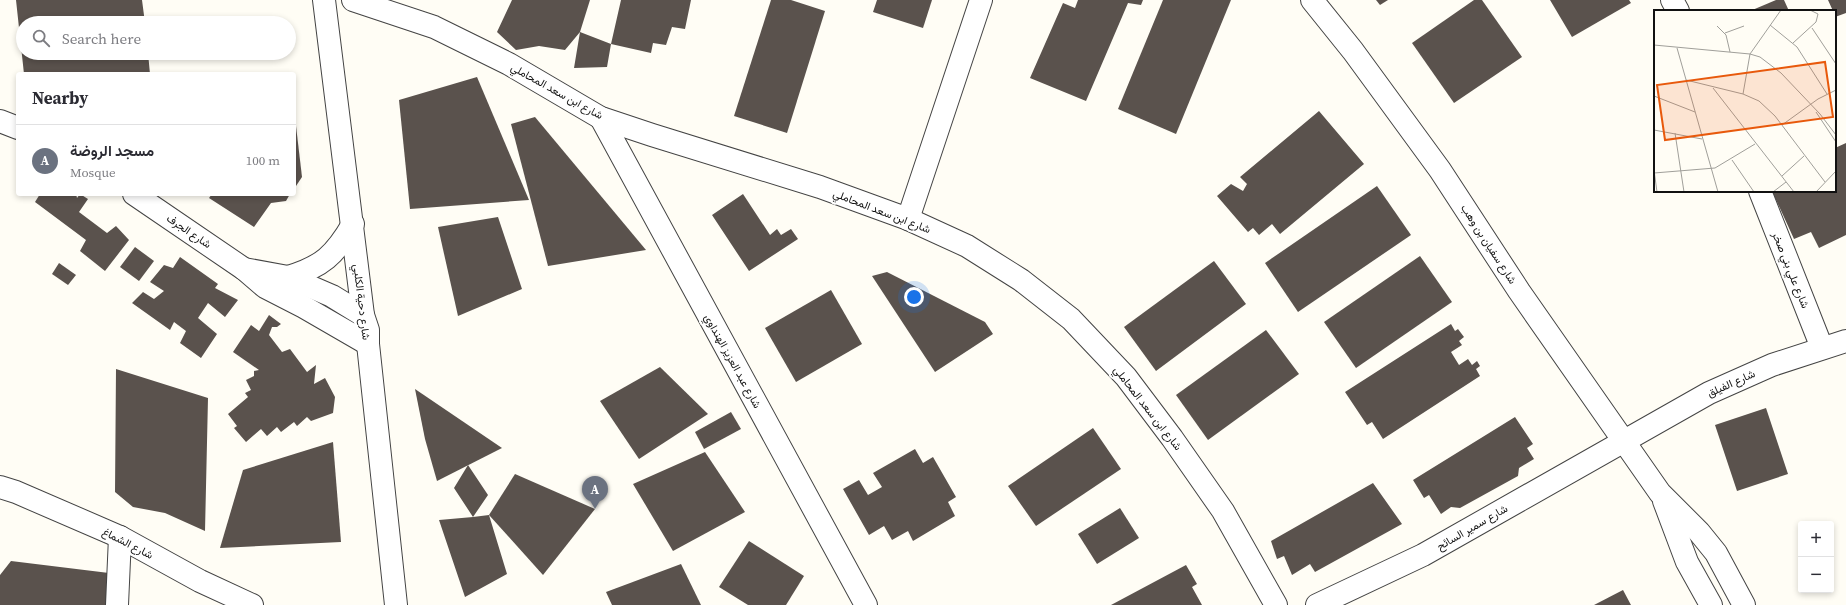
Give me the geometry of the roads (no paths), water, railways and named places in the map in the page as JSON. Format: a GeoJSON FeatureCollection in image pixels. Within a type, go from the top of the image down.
{"type":"FeatureCollection","features":[{"type":"Feature","properties":{"kind":"street","name":"شارع دحية الكلبي"},"geometry":{"type":"LineString","coordinates":[[324,0],[364,315],[368,330],[368,344],[396,605]]}},
{"type":"Feature","properties":{"kind":"street","name":"شارع ابن سعد المحاملي"},"geometry":{"type":"LineString","coordinates":[[353,0],[434,27],[509,64],[601,118],[820,187],[908,219],[967,246],[1020,280],[1071,319],[1126,377],[1172,438],[1223,511],[1276,605]]}},
{"type":"Feature","properties":{"kind":"street"},"geometry":{"type":"LineString","coordinates":[[908,219],[981,0]]}},
{"type":"Feature","properties":{"kind":"street","name":"شارع سفيان بن وهب"},"geometry":{"type":"LineString","coordinates":[[1312,0],[1353,51],[1440,170],[1519,291],[1660,493],[1699,532],[1716,553],[1744,605]]}},
{"type":"Feature","properties":{"kind":"street"},"geometry":{"type":"LineString","coordinates":[[1672,0],[1677,10]]}},
{"type":"Feature","properties":{"kind":"street","name":"شارع عبد العزيز الهنداوي"},"geometry":{"type":"LineString","coordinates":[[601,118],[866,605]]}},
{"type":"Feature","properties":{"kind":"street"},"geometry":{"type":"LineString","coordinates":[[0,121],[16,127]]}},
{"type":"Feature","properties":{"kind":"street","name":"شارع علي بني صخر"},"geometry":{"type":"LineString","coordinates":[[1760,192],[1822,348]]}},
{"type":"Feature","properties":{"kind":"street","name":"شارع الجرف"},"geometry":{"type":"LineString","coordinates":[[137,196],[244,269],[265,288],[304,307],[368,344]]}},
{"type":"Feature","properties":{"kind":"street"},"geometry":{"type":"LineString","coordinates":[[288,277],[302,273],[316,266],[335,252],[353,224]]}},
{"type":"Feature","properties":{"kind":"street"},"geometry":{"type":"LineString","coordinates":[[244,269],[288,277],[332,296],[364,315]]}},
{"type":"Feature","properties":{"kind":"street","name":"شارع الفيلق"},"geometry":{"type":"LineString","coordinates":[[1623,440],[1709,393],[1772,365],[1846,341]]}},
{"type":"Feature","properties":{"kind":"street","name":"شارع سمير السائح"},"geometry":{"type":"LineString","coordinates":[[1317,605],[1423,555],[1623,440]]}},
{"type":"Feature","properties":{"kind":"street","name":"شارع الشماغ"},"geometry":{"type":"LineString","coordinates":[[0,487],[16,492],[120,537],[200,582],[252,605]]}},
{"type":"Feature","properties":{"kind":"street","name":"شارع سفيان بن وهب"},"geometry":{"type":"LineString","coordinates":[[1660,493],[1683,552],[1711,605]]}},
{"type":"Feature","properties":{"kind":"street"},"geometry":{"type":"LineString","coordinates":[[117,605],[120,537]]}},
{"type":"Feature","properties":{"kind":"place","name":"مسجد الروضة"},"geometry":{"type":"Point","coordinates":[595,509]}}]}
